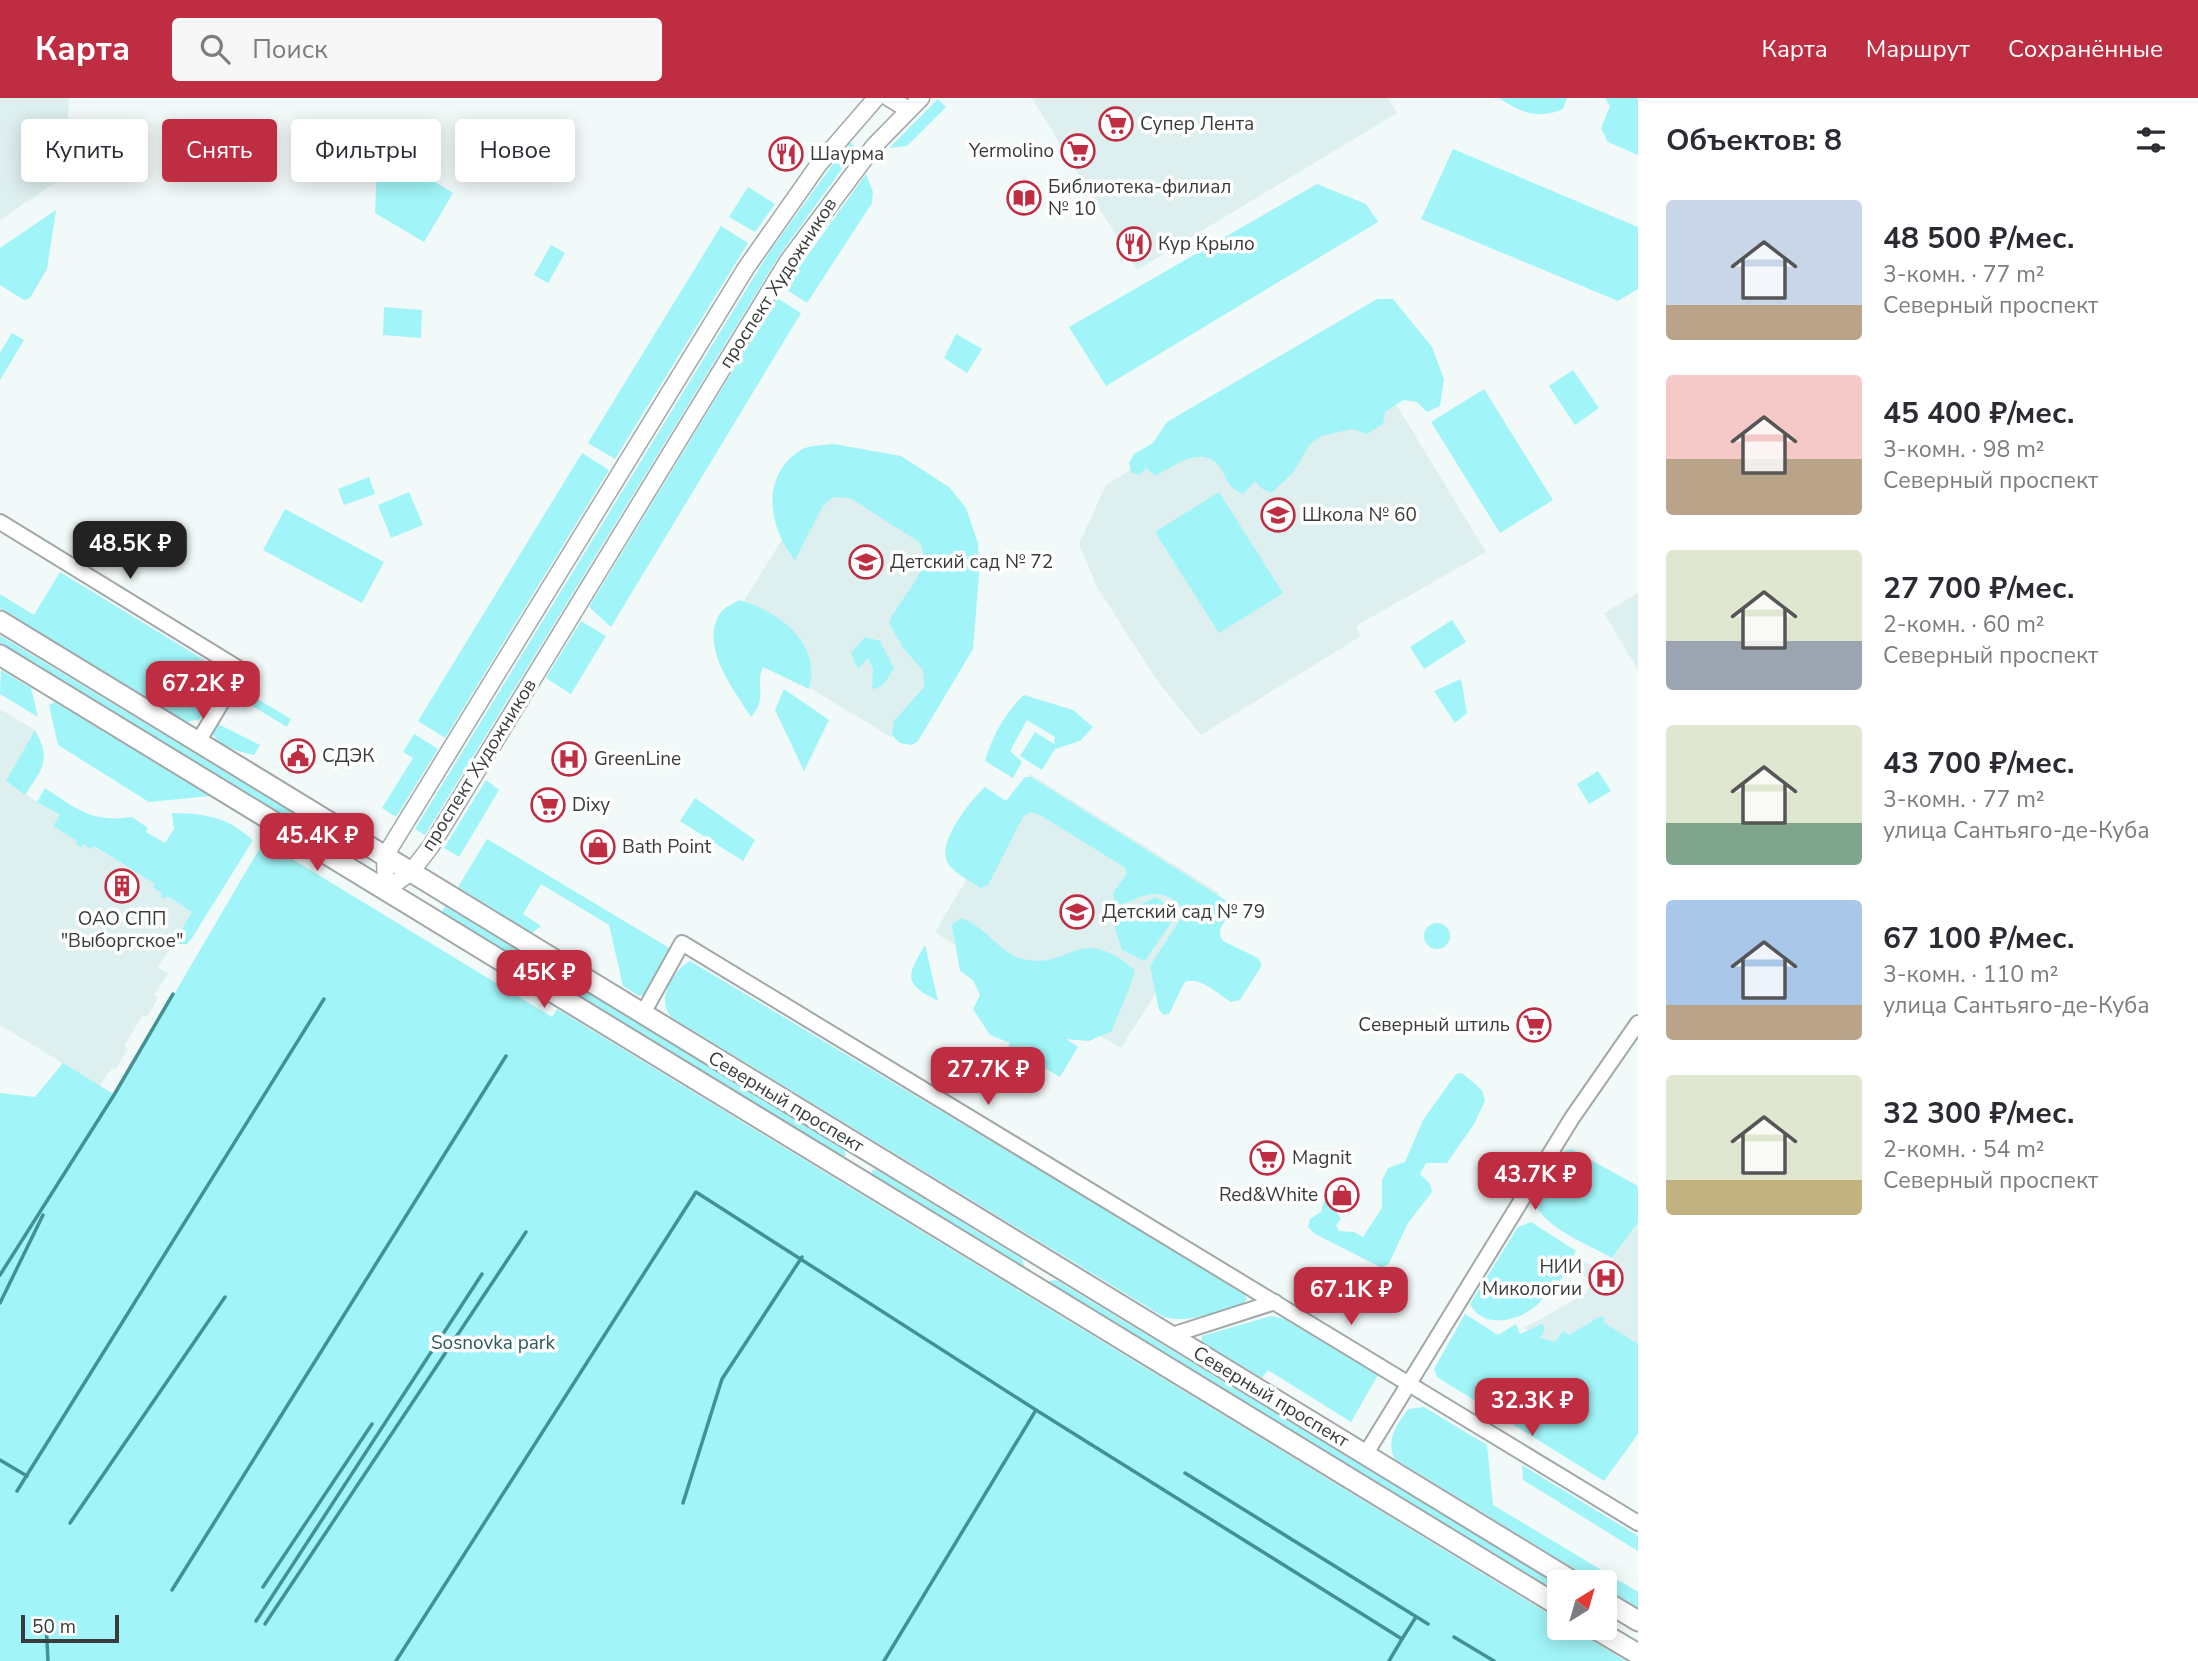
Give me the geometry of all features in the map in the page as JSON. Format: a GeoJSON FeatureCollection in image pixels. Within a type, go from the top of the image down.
{"type":"FeatureCollection","features":[{"type":"Feature","properties":{"kind":"main road","name":"Северный проспект"},"geometry":{"type":"LineString","coordinates":[[0,621],[1554,1570]]}},
{"type":"Feature","properties":{"kind":"main road","name":"Северный проспект"},"geometry":{"type":"LineString","coordinates":[[0,655],[1547,1599]]}},
{"type":"Feature","properties":{"kind":"main road"},"geometry":{"type":"LineString","coordinates":[[843,1169],[854,1167],[859,1158],[857,1145]]}},
{"type":"Feature","properties":{"kind":"main road"},"geometry":{"type":"LineString","coordinates":[[1037,1287],[1035,1275],[1040,1266],[1051,1263]]}},
{"type":"Feature","properties":{"kind":"main road"},"geometry":{"type":"LineString","coordinates":[[1617,1608],[1638,1621]]}},
{"type":"Feature","properties":{"kind":"main road"},"geometry":{"type":"LineString","coordinates":[[1614,1640],[1638,1654]]}},
{"type":"Feature","properties":{"kind":"street","name":"проспект Художников"},"geometry":{"type":"LineString","coordinates":[[386,856],[746,268],[819,164],[876,98]]}},
{"type":"Feature","properties":{"kind":"street"},"geometry":{"type":"LineString","coordinates":[[889,98],[904,104]]}},
{"type":"Feature","properties":{"kind":"street","name":"проспект Художников"},"geometry":{"type":"LineString","coordinates":[[386,890],[411,872],[431,846],[771,286],[904,104],[921,98]]}},
{"type":"Feature","properties":{"kind":"street"},"geometry":{"type":"LineString","coordinates":[[0,522],[241,670],[198,742]]}},
{"type":"Feature","properties":{"kind":"street"},"geometry":{"type":"LineString","coordinates":[[386,856],[386,890]]}},
{"type":"Feature","properties":{"kind":"street"},"geometry":{"type":"LineString","coordinates":[[642,1015],[682,943],[1638,1523]]}},
{"type":"Feature","properties":{"kind":"street"},"geometry":{"type":"LineString","coordinates":[[1365,1455],[1584,1099],[1638,1023]]}},
{"type":"Feature","properties":{"kind":"street"},"geometry":{"type":"LineString","coordinates":[[1169,1336],[1275,1302]]}},
{"type":"Feature","properties":{"kind":"shaded area"},"geometry":{"type":"Polygon","coordinates":[[[0,98],[69,98],[68,119],[21,119],[21,182],[56,182],[0,220],[0,98]]]}},
{"type":"Feature","properties":{"kind":"shaded area"},"geometry":{"type":"Polygon","coordinates":[[[1032,98],[1388,98],[1397,113],[1137,270],[1032,98]]]}},
{"type":"Feature","properties":{"kind":"shaded area","name":"Школа № 60"},"geometry":{"type":"Polygon","coordinates":[[[1346,322],[1486,552],[1356,626],[1361,636],[1201,735],[1158,682],[1097,587],[1079,544],[1106,485],[1196,430],[1346,322]]]}},
{"type":"Feature","properties":{"kind":"shaded area","name":"Детский сад № 72"},"geometry":{"type":"Polygon","coordinates":[[[840,446],[964,520],[963,624],[891,737],[765,661],[742,604],[840,446]]]}},
{"type":"Feature","properties":{"kind":"shaded area"},"geometry":{"type":"Polygon","coordinates":[[[1638,593],[1638,670],[1604,613],[1638,593]]]}},
{"type":"Feature","properties":{"kind":"shaded area"},"geometry":{"type":"Polygon","coordinates":[[[0,709],[35,730],[6,782],[60,816],[78,841],[76,844],[93,846],[155,884],[162,893],[160,896],[167,896],[193,912],[158,967],[168,974],[154,995],[158,998],[147,1017],[143,1015],[124,1046],[128,1049],[115,1070],[111,1068],[100,1086],[0,1025],[0,709]]]}},
{"type":"Feature","properties":{"kind":"shaded area","name":"Детский сад № 79"},"geometry":{"type":"Polygon","coordinates":[[[1030,774],[1219,893],[1121,1048],[1039,1001],[935,932],[1030,774]]]}},
{"type":"Feature","properties":{"kind":"shaded area"},"geometry":{"type":"Polygon","coordinates":[[[1638,1222],[1638,1409],[1524,1328],[1585,1294],[1589,1287],[1598,1292],[1601,1287],[1578,1272],[1577,1265],[1581,1259],[1603,1272],[1638,1222]]]}},
{"type":"Feature","properties":{"kind":"green space"},"geometry":{"type":"Polygon","coordinates":[[[1499,98],[1567,98],[1563,109],[1538,114],[1522,111],[1499,98]]]}},
{"type":"Feature","properties":{"kind":"green space"},"geometry":{"type":"Polygon","coordinates":[[[1605,98],[1638,98],[1638,155],[1608,142],[1601,128],[1610,106],[1605,98]]]}},
{"type":"Feature","properties":{"kind":"green space"},"geometry":{"type":"Polygon","coordinates":[[[938,99],[946,107],[907,146],[889,148],[938,99]]]}},
{"type":"Feature","properties":{"kind":"green space"},"geometry":{"type":"Polygon","coordinates":[[[849,142],[857,148],[779,256],[425,835],[415,829],[770,251],[849,142]]]}},
{"type":"Feature","properties":{"kind":"green space"},"geometry":{"type":"Polygon","coordinates":[[[1453,149],[1638,227],[1638,289],[1618,301],[1421,219],[1453,149]]]}},
{"type":"Feature","properties":{"kind":"green space"},"geometry":{"type":"Polygon","coordinates":[[[866,174],[873,192],[872,203],[807,303],[784,288],[866,174]]]}},
{"type":"Feature","properties":{"kind":"green space"},"geometry":{"type":"Polygon","coordinates":[[[376,182],[435,182],[453,193],[424,242],[375,213],[376,182]]]}},
{"type":"Feature","properties":{"kind":"green space"},"geometry":{"type":"Polygon","coordinates":[[[1317,184],[1366,204],[1378,222],[1106,386],[1069,327],[1317,184]]]}},
{"type":"Feature","properties":{"kind":"green space"},"geometry":{"type":"Polygon","coordinates":[[[748,187],[775,204],[755,232],[729,217],[748,187]]]}},
{"type":"Feature","properties":{"kind":"green space"},"geometry":{"type":"Polygon","coordinates":[[[56,210],[47,269],[30,298],[24,300],[0,285],[0,248],[56,210]]]}},
{"type":"Feature","properties":{"kind":"green space"},"geometry":{"type":"Polygon","coordinates":[[[721,226],[748,243],[615,459],[588,443],[721,226]]]}},
{"type":"Feature","properties":{"kind":"green space"},"geometry":{"type":"Polygon","coordinates":[[[551,245],[565,253],[548,283],[534,275],[551,245]]]}},
{"type":"Feature","properties":{"kind":"green space"},"geometry":{"type":"Polygon","coordinates":[[[777,298],[801,313],[611,627],[589,607],[777,298]]]}},
{"type":"Feature","properties":{"kind":"green space"},"geometry":{"type":"Polygon","coordinates":[[[1377,299],[1393,299],[1432,347],[1444,379],[1440,406],[1427,412],[1417,402],[1403,400],[1385,412],[1383,424],[1367,434],[1352,429],[1321,436],[1311,443],[1292,474],[1271,493],[1255,481],[1243,494],[1237,491],[1230,485],[1219,466],[1204,457],[1187,459],[1155,476],[1146,468],[1139,475],[1131,472],[1129,463],[1134,454],[1153,443],[1167,422],[1377,299]]]}},
{"type":"Feature","properties":{"kind":"green space"},"geometry":{"type":"Polygon","coordinates":[[[384,307],[422,310],[421,338],[383,335],[384,307]]]}},
{"type":"Feature","properties":{"kind":"green space"},"geometry":{"type":"Polygon","coordinates":[[[12,333],[24,340],[0,380],[0,353],[12,333]]]}},
{"type":"Feature","properties":{"kind":"green space"},"geometry":{"type":"Polygon","coordinates":[[[956,334],[982,349],[967,373],[944,358],[956,334]]]}},
{"type":"Feature","properties":{"kind":"green space"},"geometry":{"type":"Polygon","coordinates":[[[1573,370],[1599,408],[1575,425],[1549,386],[1573,370]]]}},
{"type":"Feature","properties":{"kind":"green space"},"geometry":{"type":"Polygon","coordinates":[[[1484,389],[1553,500],[1500,533],[1431,422],[1484,389]]]}},
{"type":"Feature","properties":{"kind":"green space"},"geometry":{"type":"Polygon","coordinates":[[[834,444],[901,456],[949,487],[966,508],[978,543],[979,574],[973,649],[918,741],[912,745],[900,743],[892,735],[894,721],[924,687],[923,670],[903,648],[889,623],[920,573],[923,552],[919,542],[850,498],[833,497],[823,506],[795,560],[779,533],[774,518],[774,487],[779,473],[788,461],[804,448],[834,444]]]}},
{"type":"Feature","properties":{"kind":"green space"},"geometry":{"type":"Polygon","coordinates":[[[582,453],[609,470],[445,738],[418,721],[582,453]]]}},
{"type":"Feature","properties":{"kind":"green space"},"geometry":{"type":"Polygon","coordinates":[[[369,477],[375,494],[344,505],[338,489],[369,477]]]}},
{"type":"Feature","properties":{"kind":"green space"},"geometry":{"type":"Polygon","coordinates":[[[409,492],[423,525],[391,538],[378,505],[409,492]]]}},
{"type":"Feature","properties":{"kind":"green space"},"geometry":{"type":"Polygon","coordinates":[[[1219,492],[1283,593],[1219,633],[1155,532],[1219,492]]]}},
{"type":"Feature","properties":{"kind":"green space"},"geometry":{"type":"Polygon","coordinates":[[[285,509],[384,562],[362,603],[263,550],[285,509]]]}},
{"type":"Feature","properties":{"kind":"green space"},"geometry":{"type":"Polygon","coordinates":[[[60,572],[219,669],[222,683],[200,719],[187,722],[0,608],[0,594],[34,615],[60,572]]]}},
{"type":"Feature","properties":{"kind":"green space"},"geometry":{"type":"Polygon","coordinates":[[[739,600],[769,612],[794,631],[809,657],[811,672],[809,689],[763,667],[759,703],[751,717],[721,667],[714,639],[715,625],[721,612],[739,600]]]}},
{"type":"Feature","properties":{"kind":"green space"},"geometry":{"type":"Polygon","coordinates":[[[1452,620],[1466,642],[1424,669],[1410,647],[1452,620]]]}},
{"type":"Feature","properties":{"kind":"green space"},"geometry":{"type":"Polygon","coordinates":[[[581,621],[606,636],[571,694],[546,678],[581,621]]]}},
{"type":"Feature","properties":{"kind":"green space"},"geometry":{"type":"Polygon","coordinates":[[[0,636],[346,845],[342,851],[290,819],[278,815],[0,644],[0,636]]]}},
{"type":"Feature","properties":{"kind":"green space"},"geometry":{"type":"Polygon","coordinates":[[[865,637],[880,641],[894,668],[883,685],[872,689],[873,669],[868,658],[858,669],[851,653],[865,637]]]}},
{"type":"Feature","properties":{"kind":"green space"},"geometry":{"type":"Polygon","coordinates":[[[1,670],[31,688],[38,717],[0,694],[1,670]]]}},
{"type":"Feature","properties":{"kind":"green space"},"geometry":{"type":"Polygon","coordinates":[[[1461,679],[1467,713],[1455,723],[1434,691],[1461,679]]]}},
{"type":"Feature","properties":{"kind":"green space"},"geometry":{"type":"Polygon","coordinates":[[[784,689],[829,720],[804,771],[775,710],[784,689]]]}},
{"type":"Feature","properties":{"kind":"green space"},"geometry":{"type":"Polygon","coordinates":[[[242,690],[291,719],[287,727],[244,701],[239,708],[233,704],[242,690]]]}},
{"type":"Feature","properties":{"kind":"green space"},"geometry":{"type":"Polygon","coordinates":[[[1024,695],[1073,710],[1093,727],[1080,741],[1055,749],[1042,770],[1020,756],[1035,732],[1054,744],[1055,737],[1027,720],[1010,751],[1022,762],[1013,778],[985,761],[1000,725],[1024,695]]]}},
{"type":"Feature","properties":{"kind":"green space"},"geometry":{"type":"Polygon","coordinates":[[[55,702],[210,796],[149,802],[58,745],[49,705],[55,702]]]}},
{"type":"Feature","properties":{"kind":"green space"},"geometry":{"type":"Polygon","coordinates":[[[216,723],[260,745],[254,755],[230,748],[219,741],[212,732],[216,723]]]}},
{"type":"Feature","properties":{"kind":"green space"},"geometry":{"type":"Polygon","coordinates":[[[35,730],[43,749],[43,764],[25,795],[6,781],[35,730]]]}},
{"type":"Feature","properties":{"kind":"green space"},"geometry":{"type":"Polygon","coordinates":[[[414,734],[438,749],[396,817],[382,808],[413,758],[403,752],[414,734]]]}},
{"type":"Feature","properties":{"kind":"green space"},"geometry":{"type":"Polygon","coordinates":[[[1598,771],[1611,791],[1589,804],[1577,784],[1598,771]]]}},
{"type":"Feature","properties":{"kind":"green space"},"geometry":{"type":"Polygon","coordinates":[[[1025,777],[1031,777],[1232,906],[1221,927],[1220,936],[1223,941],[1258,958],[1262,965],[1240,1000],[1231,1002],[1202,983],[1190,981],[1184,983],[1169,1014],[1164,1015],[1159,1010],[1150,966],[1183,915],[1181,907],[1168,897],[1154,894],[1121,905],[1114,900],[1113,893],[1127,873],[1124,867],[1040,815],[1030,812],[1023,817],[988,885],[981,888],[952,869],[946,856],[946,846],[956,824],[971,802],[985,787],[1006,801],[1025,777]]]}},
{"type":"Feature","properties":{"kind":"green space"},"geometry":{"type":"Polygon","coordinates":[[[486,780],[499,790],[459,857],[444,848],[486,780]]]}},
{"type":"Feature","properties":{"kind":"green space"},"geometry":{"type":"Polygon","coordinates":[[[45,788],[76,808],[95,816],[132,817],[148,828],[146,832],[165,843],[174,829],[172,813],[195,814],[224,821],[253,840],[192,938],[187,944],[173,944],[192,912],[167,896],[165,899],[160,896],[162,893],[153,887],[155,884],[94,846],[91,849],[83,844],[81,847],[76,844],[77,841],[53,826],[60,815],[37,802],[45,788]]]}},
{"type":"Feature","properties":{"kind":"green space"},"geometry":{"type":"Polygon","coordinates":[[[695,798],[755,840],[743,861],[680,821],[695,798]]]}},
{"type":"Feature","properties":{"kind":"green space"},"geometry":{"type":"Polygon","coordinates":[[[487,839],[671,949],[649,994],[639,996],[623,986],[609,925],[541,884],[523,914],[541,926],[532,933],[458,887],[487,839]]]}},
{"type":"Feature","properties":{"kind":"green space","name":"Sosnovka park"},"geometry":{"type":"Polygon","coordinates":[[[261,846],[279,851],[552,1017],[557,1009],[1547,1613],[1547,1640],[1591,1640],[1626,1661],[0,1661],[0,1093],[35,1097],[63,1063],[115,1095],[261,846]]]}},
{"type":"Feature","properties":{"kind":"green space"},"geometry":{"type":"Polygon","coordinates":[[[1155,897],[1179,911],[1145,961],[1122,950],[1115,928],[1121,915],[1155,897]]]}},
{"type":"Feature","properties":{"kind":"green space"},"geometry":{"type":"Polygon","coordinates":[[[445,906],[844,1149],[846,1156],[840,1157],[441,914],[445,906]]]}},
{"type":"Feature","properties":{"kind":"green space"},"geometry":{"type":"Polygon","coordinates":[[[961,918],[1019,958],[1037,961],[1086,948],[1099,949],[1135,970],[1112,1031],[1089,1041],[1066,1039],[1078,1047],[1060,1077],[1008,1046],[1010,1043],[990,1035],[973,1009],[980,995],[973,980],[960,971],[952,925],[961,918]]]}},
{"type":"Feature","properties":{"kind":"green space"},"geometry":{"type":"Polygon","coordinates":[[[1437,923],[1446,927],[1450,936],[1446,945],[1437,949],[1428,945],[1424,936],[1428,927],[1437,923]]]}},
{"type":"Feature","properties":{"kind":"green space"},"geometry":{"type":"Polygon","coordinates":[[[925,945],[938,1001],[913,984],[911,978],[914,965],[925,945]]]}},
{"type":"Feature","properties":{"kind":"green space"},"geometry":{"type":"Polygon","coordinates":[[[690,961],[1244,1293],[1247,1299],[1243,1304],[1204,1316],[1184,1319],[1164,1317],[671,1017],[665,1002],[668,986],[677,972],[690,961]]]}},
{"type":"Feature","properties":{"kind":"green space"},"geometry":{"type":"Polygon","coordinates":[[[1462,1073],[1482,1090],[1485,1101],[1474,1124],[1447,1163],[1426,1163],[1420,1174],[1430,1184],[1432,1192],[1408,1223],[1389,1263],[1382,1268],[1315,1234],[1308,1227],[1310,1219],[1321,1212],[1324,1201],[1329,1200],[1341,1219],[1336,1225],[1339,1231],[1354,1232],[1363,1237],[1382,1208],[1382,1180],[1388,1168],[1405,1162],[1423,1120],[1456,1074],[1462,1073]]]}},
{"type":"Feature","properties":{"kind":"green space"},"geometry":{"type":"Polygon","coordinates":[[[1571,1149],[1638,1186],[1638,1222],[1612,1258],[1556,1227],[1538,1210],[1533,1200],[1565,1151],[1571,1149]]]}},
{"type":"Feature","properties":{"kind":"green space"},"geometry":{"type":"Polygon","coordinates":[[[872,1170],[877,1170],[1022,1259],[1024,1265],[1018,1267],[873,1176],[872,1170]]]}},
{"type":"Feature","properties":{"kind":"green space"},"geometry":{"type":"Polygon","coordinates":[[[1531,1222],[1576,1251],[1560,1281],[1553,1280],[1540,1302],[1530,1310],[1502,1320],[1484,1317],[1470,1304],[1518,1227],[1531,1222]]]}},
{"type":"Feature","properties":{"kind":"green space"},"geometry":{"type":"Polygon","coordinates":[[[1056,1280],[1547,1578],[1547,1591],[1051,1287],[1049,1281],[1056,1280]]]}},
{"type":"Feature","properties":{"kind":"green space"},"geometry":{"type":"Polygon","coordinates":[[[1465,1314],[1498,1335],[1516,1324],[1520,1334],[1542,1324],[1545,1329],[1540,1338],[1555,1342],[1563,1331],[1569,1335],[1601,1316],[1605,1319],[1603,1322],[1638,1344],[1638,1434],[1604,1481],[1437,1377],[1434,1369],[1465,1314]]]}},
{"type":"Feature","properties":{"kind":"green space"},"geometry":{"type":"Polygon","coordinates":[[[1271,1316],[1284,1319],[1378,1375],[1351,1422],[1268,1370],[1262,1378],[1202,1342],[1202,1336],[1271,1316]]]}},
{"type":"Feature","properties":{"kind":"green space"},"geometry":{"type":"Polygon","coordinates":[[[1424,1407],[1487,1445],[1493,1505],[1601,1570],[1576,1570],[1395,1459],[1392,1439],[1396,1427],[1408,1409],[1424,1407]]]}},
{"type":"Feature","properties":{"kind":"green space"},"geometry":{"type":"Polygon","coordinates":[[[1522,1465],[1638,1536],[1638,1551],[1523,1480],[1522,1465]]]}},
{"type":"Feature","properties":{"kind":"green space"},"geometry":{"type":"Polygon","coordinates":[[[1617,1579],[1638,1592],[1638,1608],[1617,1595],[1617,1579]]]}},
{"type":"Feature","properties":{"kind":"waterway"},"geometry":{"type":"LineString","coordinates":[[0,1275],[114,1095],[173,994]]}},
{"type":"Feature","properties":{"kind":"waterway"},"geometry":{"type":"LineString","coordinates":[[17,1491],[324,999]]}},
{"type":"Feature","properties":{"kind":"waterway"},"geometry":{"type":"LineString","coordinates":[[172,1590],[506,1056]]}},
{"type":"Feature","properties":{"kind":"waterway"},"geometry":{"type":"LineString","coordinates":[[396,1661],[696,1192],[1036,1410],[1402,1639],[1416,1617]]}},
{"type":"Feature","properties":{"kind":"waterway"},"geometry":{"type":"LineString","coordinates":[[0,1303],[43,1215]]}},
{"type":"Feature","properties":{"kind":"waterway"},"geometry":{"type":"LineString","coordinates":[[265,1624],[526,1232]]}},
{"type":"Feature","properties":{"kind":"waterway"},"geometry":{"type":"LineString","coordinates":[[683,1503],[722,1379],[802,1257]]}},
{"type":"Feature","properties":{"kind":"waterway"},"geometry":{"type":"LineString","coordinates":[[256,1621],[482,1274]]}},
{"type":"Feature","properties":{"kind":"waterway"},"geometry":{"type":"LineString","coordinates":[[70,1523],[225,1297]]}},
{"type":"Feature","properties":{"kind":"waterway"},"geometry":{"type":"LineString","coordinates":[[884,1661],[1036,1410]]}},
{"type":"Feature","properties":{"kind":"waterway"},"geometry":{"type":"LineString","coordinates":[[263,1587],[372,1424]]}},
{"type":"Feature","properties":{"kind":"waterway"},"geometry":{"type":"LineString","coordinates":[[0,1460],[27,1476]]}},
{"type":"Feature","properties":{"kind":"waterway"},"geometry":{"type":"LineString","coordinates":[[1185,1473],[1428,1624]]}},
{"type":"Feature","properties":{"kind":"waterway"},"geometry":{"type":"LineString","coordinates":[[46,1622],[48,1661]]}},
{"type":"Feature","properties":{"kind":"waterway"},"geometry":{"type":"LineString","coordinates":[[1454,1637],[1494,1661]]}},
{"type":"Feature","properties":{"kind":"waterway"},"geometry":{"type":"LineString","coordinates":[[1389,1661],[1402,1639]]}},
{"type":"Feature","properties":{"kind":"place","name":"Супер Лента"},"geometry":{"type":"Point","coordinates":[1116,124]}},
{"type":"Feature","properties":{"kind":"place","name":"Yermolino"},"geometry":{"type":"Point","coordinates":[1078,151]}},
{"type":"Feature","properties":{"kind":"place","name":"Шаурма"},"geometry":{"type":"Point","coordinates":[786,154]}},
{"type":"Feature","properties":{"kind":"place","name":"Библиотека-филиал № 10"},"geometry":{"type":"Point","coordinates":[1024,198]}},
{"type":"Feature","properties":{"kind":"place","name":"Кур Крыло"},"geometry":{"type":"Point","coordinates":[1134,244]}},
{"type":"Feature","properties":{"kind":"place","name":"Школа № 60"},"geometry":{"type":"Point","coordinates":[1278,515]}},
{"type":"Feature","properties":{"kind":"place","name":"Детский сад № 72"},"geometry":{"type":"Point","coordinates":[866,562]}},
{"type":"Feature","properties":{"kind":"place","name":"СДЭК"},"geometry":{"type":"Point","coordinates":[298,756]}},
{"type":"Feature","properties":{"kind":"place","name":"GreenLine"},"geometry":{"type":"Point","coordinates":[569,759]}},
{"type":"Feature","properties":{"kind":"place","name":"Dixy"},"geometry":{"type":"Point","coordinates":[548,805]}},
{"type":"Feature","properties":{"kind":"place","name":"Bath Point"},"geometry":{"type":"Point","coordinates":[598,847]}},
{"type":"Feature","properties":{"kind":"place","name":"ОАО СПП \"Выборгское\""},"geometry":{"type":"Point","coordinates":[122,886]}},
{"type":"Feature","properties":{"kind":"place","name":"Детский сад № 79"},"geometry":{"type":"Point","coordinates":[1077,912]}},
{"type":"Feature","properties":{"kind":"place","name":"Северный штиль"},"geometry":{"type":"Point","coordinates":[1534,1025]}},
{"type":"Feature","properties":{"kind":"place","name":"Magnit"},"geometry":{"type":"Point","coordinates":[1267,1158]}},
{"type":"Feature","properties":{"kind":"place","name":"Red&White"},"geometry":{"type":"Point","coordinates":[1342,1195]}},
{"type":"Feature","properties":{"kind":"place","name":"НИИ Микологии"},"geometry":{"type":"Point","coordinates":[1606,1278]}}]}
